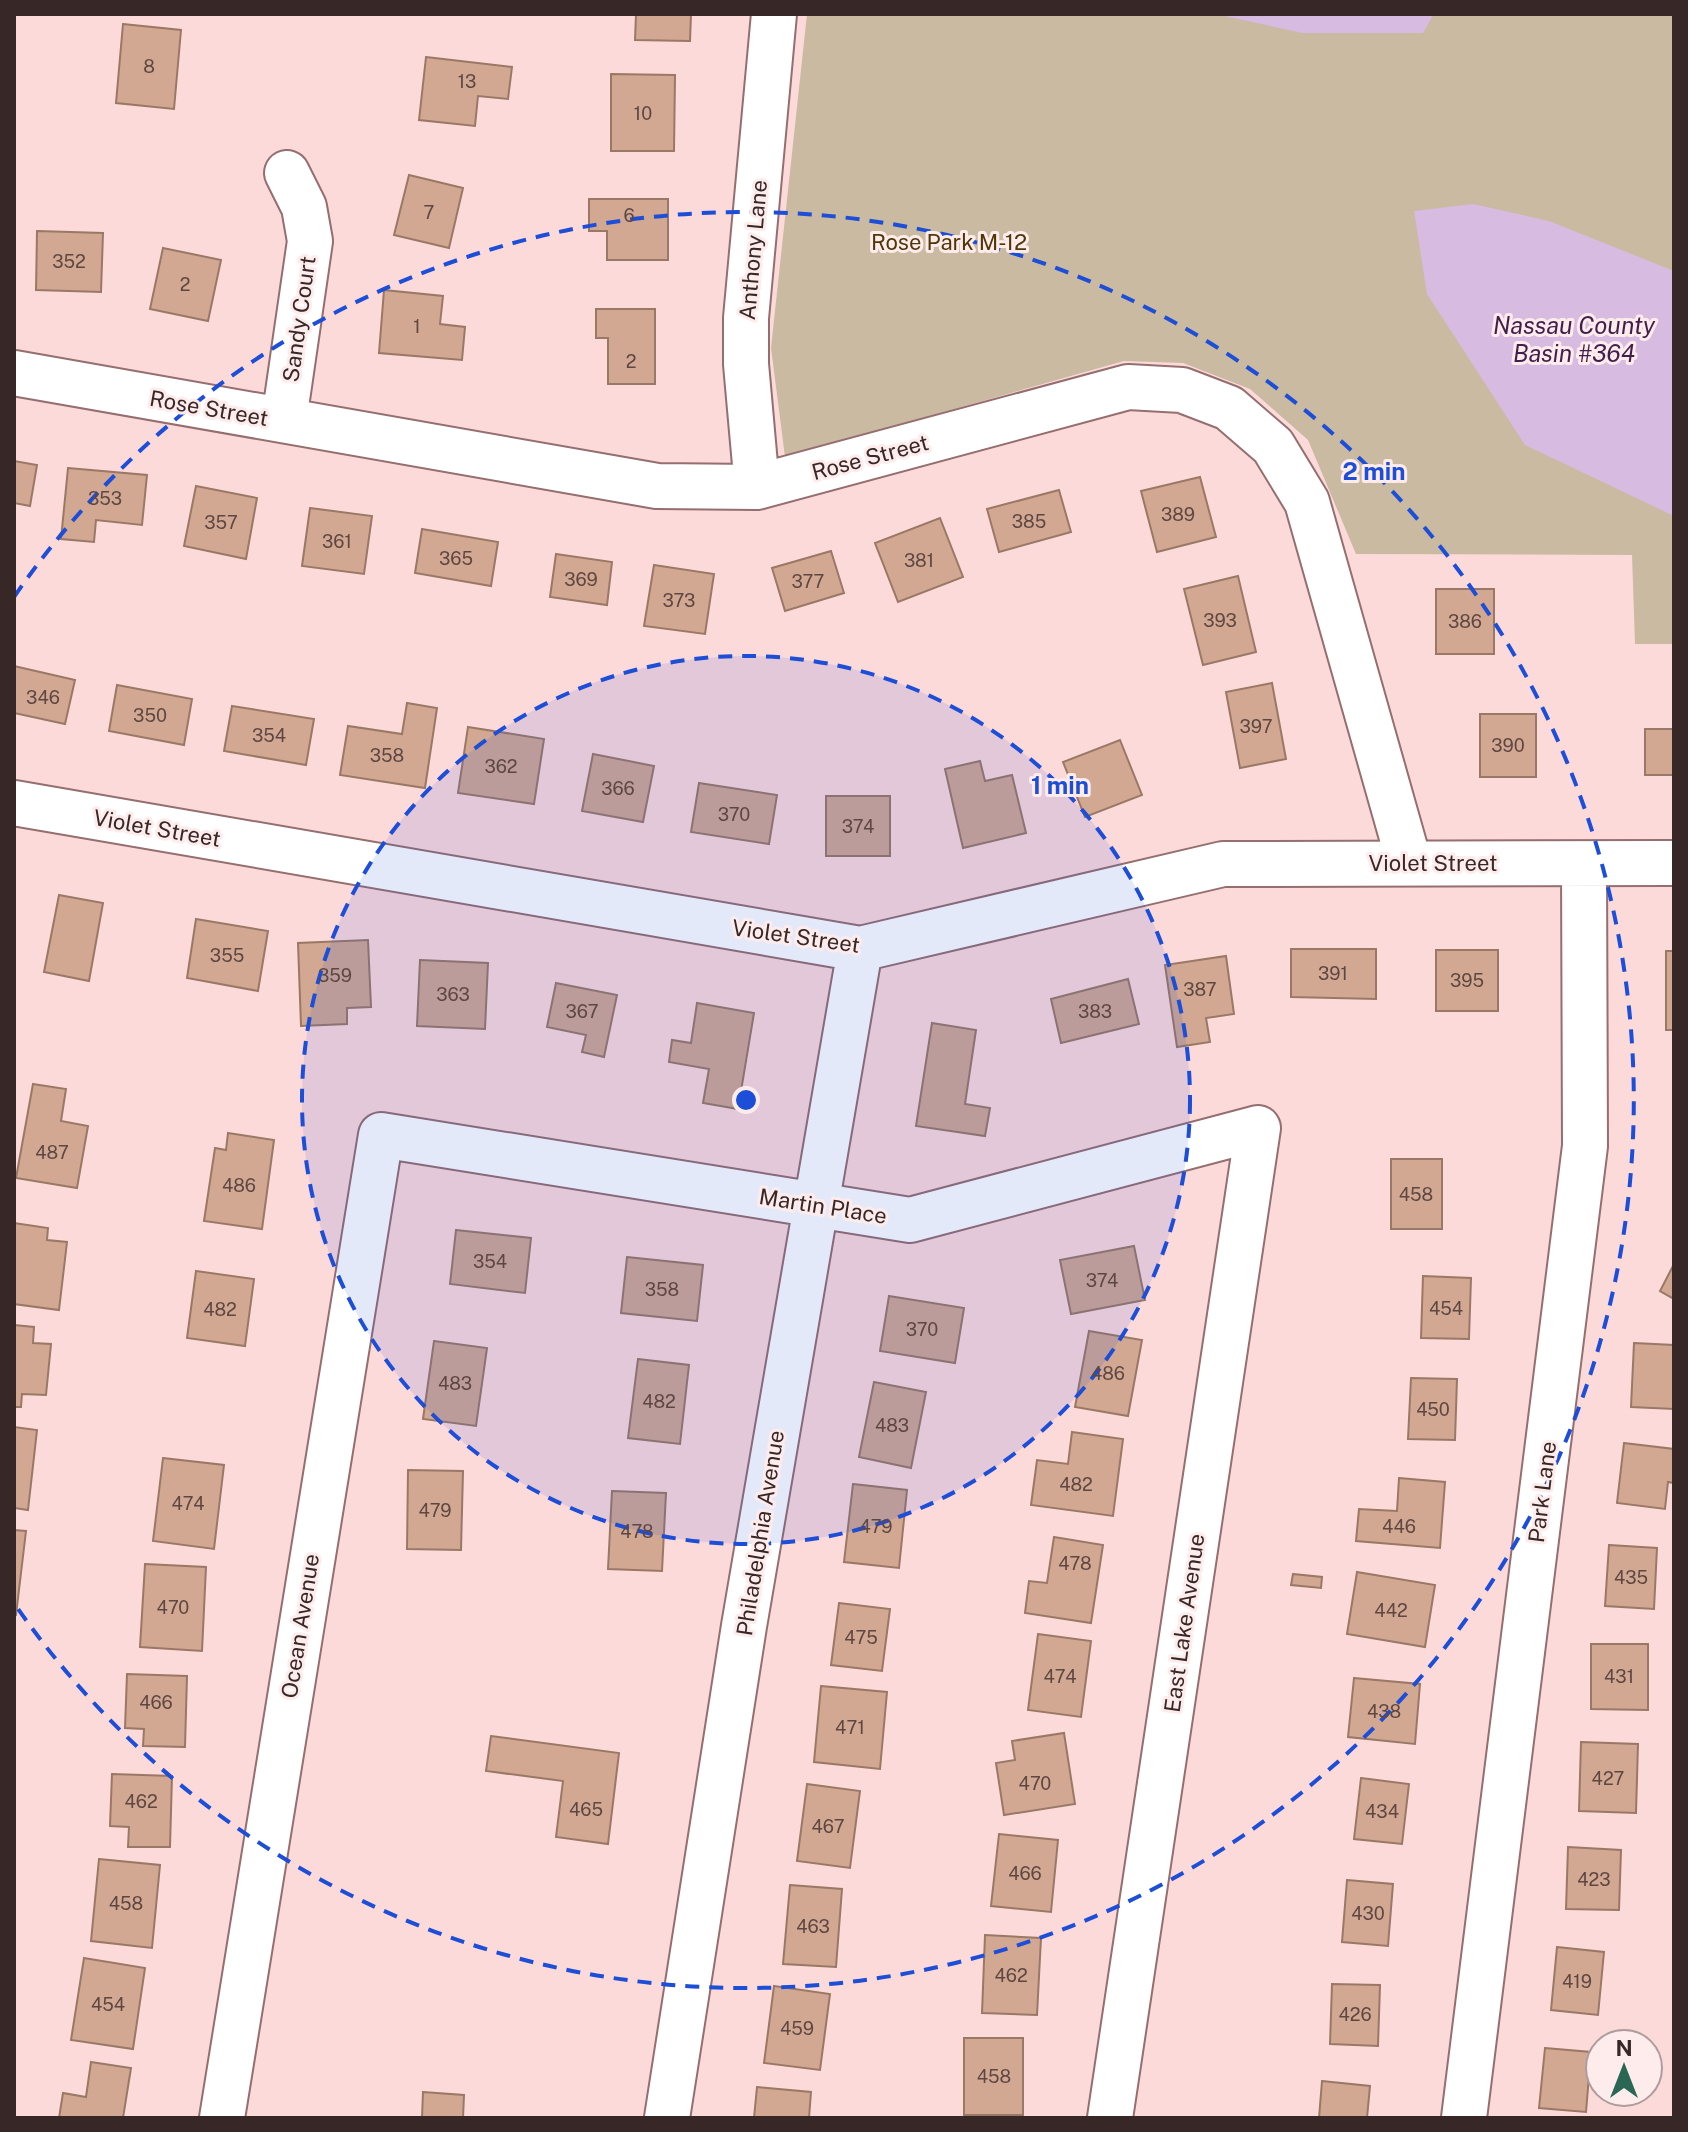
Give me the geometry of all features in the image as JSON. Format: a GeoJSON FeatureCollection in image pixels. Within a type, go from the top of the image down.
{"type":"FeatureCollection","features":[{"type":"Feature","properties":{"kind":"street","name":"Anthony Lane"},"geometry":{"type":"LineString","coordinates":[[757,487],[746,364],[746,318],[774,14]]}},
{"type":"Feature","properties":{"kind":"street","name":"Sandy Court"},"geometry":{"type":"LineString","coordinates":[[284,420],[310,241],[304,207],[287,173]]}},
{"type":"Feature","properties":{"kind":"street","name":"Rose Street"},"geometry":{"type":"LineString","coordinates":[[14,373],[657,486],[757,487],[1128,387],[1182,390],[1229,408],[1273,446],[1307,502],[1409,862]]}},
{"type":"Feature","properties":{"kind":"street","name":"Violet Street"},"geometry":{"type":"LineString","coordinates":[[14,803],[860,949],[1223,864],[1674,863]]}},
{"type":"Feature","properties":{"kind":"street","name":"Park Lane"},"geometry":{"type":"LineString","coordinates":[[1464,2118],[1585,1146],[1584,864]]}},
{"type":"Feature","properties":{"kind":"street","name":"Philadelphia Avenue"},"geometry":{"type":"LineString","coordinates":[[667,2118],[814,1204],[860,949]]}},
{"type":"Feature","properties":{"kind":"street","name":"Martin Place"},"geometry":{"type":"LineString","coordinates":[[381,1135],[910,1220],[1258,1128]]}},
{"type":"Feature","properties":{"kind":"street","name":"East Lake Avenue"},"geometry":{"type":"LineString","coordinates":[[1110,2118],[1258,1128]]}},
{"type":"Feature","properties":{"kind":"street","name":"Ocean Avenue"},"geometry":{"type":"LineString","coordinates":[[222,2118],[381,1135]]}},
{"type":"Feature","properties":{"kind":"green space","name":"Rose Park M-12"},"geometry":{"type":"Polygon","coordinates":[[[807,14],[1674,14],[1674,644],[1635,644],[1632,555],[1356,554],[1308,440],[1250,389],[1183,363],[1124,361],[785,457],[771,348],[807,14]]]}},
{"type":"Feature","properties":{"kind":"water"},"geometry":{"type":"Polygon","coordinates":[[[1215,14],[1434,14],[1423,33],[1303,33],[1215,14]]]}},
{"type":"Feature","properties":{"kind":"water","name":"Nassau County Basin #364"},"geometry":{"type":"Polygon","coordinates":[[[1473,204],[1549,221],[1674,271],[1674,516],[1525,445],[1427,294],[1414,211],[1473,204]]]}},
{"type":"Feature","properties":{"kind":"building"},"geometry":{"type":"Polygon","coordinates":[[[636,14],[691,14],[690,41],[635,40],[636,14]]]}},
{"type":"Feature","properties":{"kind":"building"},"geometry":{"type":"Polygon","coordinates":[[[123,24],[181,30],[174,109],[116,103],[123,24]]]}},
{"type":"Feature","properties":{"kind":"building"},"geometry":{"type":"Polygon","coordinates":[[[426,57],[512,67],[508,99],[478,96],[475,126],[419,120],[426,57]]]}},
{"type":"Feature","properties":{"kind":"building"},"geometry":{"type":"Polygon","coordinates":[[[611,74],[675,75],[674,151],[611,151],[611,74]]]}},
{"type":"Feature","properties":{"kind":"building"},"geometry":{"type":"Polygon","coordinates":[[[409,175],[463,188],[449,248],[394,235],[409,175]]]}},
{"type":"Feature","properties":{"kind":"building"},"geometry":{"type":"Polygon","coordinates":[[[589,199],[668,199],[668,260],[607,260],[607,231],[589,231],[589,199]]]}},
{"type":"Feature","properties":{"kind":"building"},"geometry":{"type":"Polygon","coordinates":[[[37,231],[103,233],[101,292],[36,290],[37,231]]]}},
{"type":"Feature","properties":{"kind":"building"},"geometry":{"type":"Polygon","coordinates":[[[163,248],[221,260],[208,321],[150,309],[163,248]]]}},
{"type":"Feature","properties":{"kind":"building"},"geometry":{"type":"Polygon","coordinates":[[[384,290],[443,296],[440,324],[465,327],[462,360],[379,353],[384,290]]]}},
{"type":"Feature","properties":{"kind":"building"},"geometry":{"type":"Polygon","coordinates":[[[596,309],[655,309],[655,384],[608,384],[608,338],[596,338],[596,309]]]}},
{"type":"Feature","properties":{"kind":"building"},"geometry":{"type":"Polygon","coordinates":[[[14,461],[37,465],[30,506],[14,503],[14,461]]]}},
{"type":"Feature","properties":{"kind":"building"},"geometry":{"type":"Polygon","coordinates":[[[68,468],[147,475],[142,525],[96,520],[94,542],[61,539],[68,468]]]}},
{"type":"Feature","properties":{"kind":"building"},"geometry":{"type":"Polygon","coordinates":[[[1200,477],[1216,537],[1157,552],[1141,491],[1200,477]]]}},
{"type":"Feature","properties":{"kind":"building"},"geometry":{"type":"Polygon","coordinates":[[[196,486],[257,498],[246,559],[184,546],[196,486]]]}},
{"type":"Feature","properties":{"kind":"building"},"geometry":{"type":"Polygon","coordinates":[[[1059,490],[1071,532],[999,552],[987,509],[1059,490]]]}},
{"type":"Feature","properties":{"kind":"building"},"geometry":{"type":"Polygon","coordinates":[[[310,508],[372,516],[364,574],[302,566],[310,508]]]}},
{"type":"Feature","properties":{"kind":"building"},"geometry":{"type":"Polygon","coordinates":[[[940,518],[963,577],[898,602],[875,543],[940,518]]]}},
{"type":"Feature","properties":{"kind":"building"},"geometry":{"type":"Polygon","coordinates":[[[422,529],[498,542],[491,586],[415,573],[422,529]]]}},
{"type":"Feature","properties":{"kind":"building"},"geometry":{"type":"Polygon","coordinates":[[[831,551],[844,593],[785,611],[772,568],[831,551]]]}},
{"type":"Feature","properties":{"kind":"building"},"geometry":{"type":"Polygon","coordinates":[[[556,554],[612,562],[607,605],[550,597],[556,554]]]}},
{"type":"Feature","properties":{"kind":"building"},"geometry":{"type":"Polygon","coordinates":[[[654,565],[714,574],[705,634],[644,626],[654,565]]]}},
{"type":"Feature","properties":{"kind":"building"},"geometry":{"type":"Polygon","coordinates":[[[1238,576],[1256,652],[1203,665],[1184,589],[1238,576]]]}},
{"type":"Feature","properties":{"kind":"building"},"geometry":{"type":"Polygon","coordinates":[[[1436,589],[1494,589],[1494,654],[1436,654],[1436,589]]]}},
{"type":"Feature","properties":{"kind":"building"},"geometry":{"type":"Polygon","coordinates":[[[14,666],[75,680],[65,724],[14,713],[14,666]]]}},
{"type":"Feature","properties":{"kind":"building"},"geometry":{"type":"Polygon","coordinates":[[[1272,683],[1286,759],[1240,768],[1226,692],[1272,683]]]}},
{"type":"Feature","properties":{"kind":"building"},"geometry":{"type":"Polygon","coordinates":[[[117,685],[192,699],[184,745],[109,731],[117,685]]]}},
{"type":"Feature","properties":{"kind":"building"},"geometry":{"type":"Polygon","coordinates":[[[407,703],[437,708],[425,788],[340,775],[348,726],[402,734],[407,703]]]}},
{"type":"Feature","properties":{"kind":"building"},"geometry":{"type":"Polygon","coordinates":[[[232,706],[314,719],[306,765],[224,751],[232,706]]]}},
{"type":"Feature","properties":{"kind":"building"},"geometry":{"type":"Polygon","coordinates":[[[1480,714],[1536,714],[1536,777],[1480,777],[1480,714]]]}},
{"type":"Feature","properties":{"kind":"building"},"geometry":{"type":"Polygon","coordinates":[[[468,727],[544,739],[534,804],[458,793],[468,727]]]}},
{"type":"Feature","properties":{"kind":"building"},"geometry":{"type":"Polygon","coordinates":[[[1645,729],[1674,729],[1674,775],[1645,775],[1645,729]]]}},
{"type":"Feature","properties":{"kind":"building"},"geometry":{"type":"Polygon","coordinates":[[[1120,740],[1142,795],[1085,817],[1063,762],[1120,740]]]}},
{"type":"Feature","properties":{"kind":"building"},"geometry":{"type":"Polygon","coordinates":[[[593,754],[654,766],[643,822],[582,811],[593,754]]]}},
{"type":"Feature","properties":{"kind":"building"},"geometry":{"type":"Polygon","coordinates":[[[980,761],[985,781],[1012,775],[1026,833],[963,848],[945,769],[980,761]]]}},
{"type":"Feature","properties":{"kind":"building"},"geometry":{"type":"Polygon","coordinates":[[[699,783],[777,795],[769,844],[691,832],[699,783]]]}},
{"type":"Feature","properties":{"kind":"building"},"geometry":{"type":"Polygon","coordinates":[[[826,796],[890,796],[890,856],[826,856],[826,796]]]}},
{"type":"Feature","properties":{"kind":"building"},"geometry":{"type":"Polygon","coordinates":[[[59,895],[103,903],[89,981],[44,972],[59,895]]]}},
{"type":"Feature","properties":{"kind":"building"},"geometry":{"type":"Polygon","coordinates":[[[196,919],[268,931],[258,991],[187,978],[196,919]]]}},
{"type":"Feature","properties":{"kind":"building"},"geometry":{"type":"Polygon","coordinates":[[[368,940],[371,1007],[347,1008],[347,1024],[301,1026],[298,943],[368,940]]]}},
{"type":"Feature","properties":{"kind":"building"},"geometry":{"type":"Polygon","coordinates":[[[1291,949],[1376,949],[1376,999],[1291,997],[1291,949]]]}},
{"type":"Feature","properties":{"kind":"building"},"geometry":{"type":"Polygon","coordinates":[[[1436,950],[1498,950],[1498,1011],[1436,1011],[1436,950]]]}},
{"type":"Feature","properties":{"kind":"building"},"geometry":{"type":"Polygon","coordinates":[[[1666,951],[1674,951],[1674,1030],[1666,1030],[1666,951]]]}},
{"type":"Feature","properties":{"kind":"building"},"geometry":{"type":"Polygon","coordinates":[[[1226,956],[1234,1014],[1206,1018],[1210,1042],[1177,1047],[1165,965],[1226,956]]]}},
{"type":"Feature","properties":{"kind":"building"},"geometry":{"type":"Polygon","coordinates":[[[420,960],[488,963],[485,1029],[417,1026],[420,960]]]}},
{"type":"Feature","properties":{"kind":"building"},"geometry":{"type":"Polygon","coordinates":[[[1128,979],[1139,1024],[1061,1043],[1051,999],[1128,979]]]}},
{"type":"Feature","properties":{"kind":"building"},"geometry":{"type":"Polygon","coordinates":[[[556,983],[617,995],[604,1057],[582,1052],[586,1035],[547,1027],[556,983]]]}},
{"type":"Feature","properties":{"kind":"building"},"geometry":{"type":"Polygon","coordinates":[[[697,1003],[754,1013],[738,1109],[703,1103],[709,1069],[669,1062],[672,1040],[691,1043],[697,1003]]]}},
{"type":"Feature","properties":{"kind":"building"},"geometry":{"type":"Polygon","coordinates":[[[932,1023],[976,1030],[965,1104],[990,1108],[985,1136],[916,1126],[932,1023]]]}},
{"type":"Feature","properties":{"kind":"building"},"geometry":{"type":"Polygon","coordinates":[[[33,1084],[66,1089],[61,1121],[88,1126],[77,1188],[16,1178],[33,1084]]]}},
{"type":"Feature","properties":{"kind":"building"},"geometry":{"type":"Polygon","coordinates":[[[228,1133],[274,1140],[262,1229],[204,1221],[215,1148],[226,1150],[228,1133]]]}},
{"type":"Feature","properties":{"kind":"building"},"geometry":{"type":"Polygon","coordinates":[[[1391,1159],[1442,1159],[1442,1229],[1391,1229],[1391,1159]]]}},
{"type":"Feature","properties":{"kind":"building"},"geometry":{"type":"Polygon","coordinates":[[[14,1223],[48,1228],[47,1240],[67,1242],[59,1310],[14,1304],[14,1223]]]}},
{"type":"Feature","properties":{"kind":"building"},"geometry":{"type":"Polygon","coordinates":[[[456,1230],[531,1238],[525,1293],[450,1284],[456,1230]]]}},
{"type":"Feature","properties":{"kind":"building"},"geometry":{"type":"Polygon","coordinates":[[[1134,1246],[1145,1300],[1071,1314],[1060,1260],[1134,1246]]]}},
{"type":"Feature","properties":{"kind":"building"},"geometry":{"type":"Polygon","coordinates":[[[627,1257],[703,1265],[697,1321],[621,1313],[627,1257]]]}},
{"type":"Feature","properties":{"kind":"building"},"geometry":{"type":"Polygon","coordinates":[[[1674,1264],[1674,1299],[1660,1291],[1674,1264]]]}},
{"type":"Feature","properties":{"kind":"building"},"geometry":{"type":"Polygon","coordinates":[[[196,1271],[254,1279],[245,1346],[187,1338],[196,1271]]]}},
{"type":"Feature","properties":{"kind":"building"},"geometry":{"type":"Polygon","coordinates":[[[1423,1276],[1471,1278],[1469,1339],[1421,1338],[1423,1276]]]}},
{"type":"Feature","properties":{"kind":"building"},"geometry":{"type":"Polygon","coordinates":[[[889,1296],[964,1308],[955,1363],[880,1351],[889,1296]]]}},
{"type":"Feature","properties":{"kind":"building"},"geometry":{"type":"Polygon","coordinates":[[[14,1325],[34,1327],[33,1343],[51,1344],[46,1395],[22,1394],[21,1407],[14,1407],[14,1325]]]}},
{"type":"Feature","properties":{"kind":"building"},"geometry":{"type":"Polygon","coordinates":[[[1089,1331],[1142,1340],[1128,1416],[1075,1407],[1089,1331]]]}},
{"type":"Feature","properties":{"kind":"building"},"geometry":{"type":"Polygon","coordinates":[[[434,1341],[487,1348],[476,1426],[423,1419],[434,1341]]]}},
{"type":"Feature","properties":{"kind":"building"},"geometry":{"type":"Polygon","coordinates":[[[1634,1343],[1674,1345],[1674,1409],[1631,1407],[1634,1343]]]}},
{"type":"Feature","properties":{"kind":"building"},"geometry":{"type":"Polygon","coordinates":[[[638,1359],[689,1365],[680,1444],[628,1438],[638,1359]]]}},
{"type":"Feature","properties":{"kind":"building"},"geometry":{"type":"Polygon","coordinates":[[[1411,1378],[1457,1379],[1455,1440],[1408,1439],[1411,1378]]]}},
{"type":"Feature","properties":{"kind":"building"},"geometry":{"type":"Polygon","coordinates":[[[874,1382],[926,1392],[911,1468],[859,1457],[874,1382]]]}},
{"type":"Feature","properties":{"kind":"building"},"geometry":{"type":"Polygon","coordinates":[[[14,1427],[37,1430],[28,1510],[14,1508],[14,1427]]]}},
{"type":"Feature","properties":{"kind":"building"},"geometry":{"type":"Polygon","coordinates":[[[1072,1432],[1123,1439],[1113,1516],[1031,1505],[1037,1460],[1068,1464],[1072,1432]]]}},
{"type":"Feature","properties":{"kind":"building"},"geometry":{"type":"Polygon","coordinates":[[[1624,1443],[1674,1449],[1674,1483],[1668,1482],[1665,1509],[1617,1503],[1624,1443]]]}},
{"type":"Feature","properties":{"kind":"building"},"geometry":{"type":"Polygon","coordinates":[[[163,1458],[224,1465],[214,1549],[153,1541],[163,1458]]]}},
{"type":"Feature","properties":{"kind":"building"},"geometry":{"type":"Polygon","coordinates":[[[408,1470],[463,1471],[461,1550],[407,1549],[408,1470]]]}},
{"type":"Feature","properties":{"kind":"building"},"geometry":{"type":"Polygon","coordinates":[[[1399,1478],[1445,1482],[1440,1548],[1356,1541],[1359,1509],[1397,1511],[1399,1478]]]}},
{"type":"Feature","properties":{"kind":"building"},"geometry":{"type":"Polygon","coordinates":[[[853,1484],[907,1490],[899,1568],[844,1562],[853,1484]]]}},
{"type":"Feature","properties":{"kind":"building"},"geometry":{"type":"Polygon","coordinates":[[[612,1491],[666,1493],[662,1571],[608,1569],[612,1491]]]}},
{"type":"Feature","properties":{"kind":"building"},"geometry":{"type":"Polygon","coordinates":[[[14,1530],[26,1531],[16,1615],[14,1615],[14,1530]]]}},
{"type":"Feature","properties":{"kind":"building"},"geometry":{"type":"Polygon","coordinates":[[[1054,1537],[1103,1545],[1091,1623],[1025,1613],[1029,1581],[1047,1583],[1054,1537]]]}},
{"type":"Feature","properties":{"kind":"building"},"geometry":{"type":"Polygon","coordinates":[[[1609,1545],[1657,1548],[1654,1609],[1605,1606],[1609,1545]]]}},
{"type":"Feature","properties":{"kind":"building"},"geometry":{"type":"Polygon","coordinates":[[[145,1564],[206,1567],[202,1651],[140,1647],[145,1564]]]}},
{"type":"Feature","properties":{"kind":"building"},"geometry":{"type":"Polygon","coordinates":[[[1357,1572],[1435,1585],[1425,1647],[1347,1634],[1357,1572]]]}},
{"type":"Feature","properties":{"kind":"building"},"geometry":{"type":"Polygon","coordinates":[[[1293,1574],[1322,1577],[1321,1588],[1291,1585],[1293,1574]]]}},
{"type":"Feature","properties":{"kind":"building"},"geometry":{"type":"Polygon","coordinates":[[[839,1603],[890,1609],[882,1671],[831,1665],[839,1603]]]}},
{"type":"Feature","properties":{"kind":"building"},"geometry":{"type":"Polygon","coordinates":[[[1038,1634],[1091,1641],[1081,1717],[1028,1710],[1038,1634]]]}},
{"type":"Feature","properties":{"kind":"building"},"geometry":{"type":"Polygon","coordinates":[[[1591,1644],[1648,1644],[1648,1710],[1591,1709],[1591,1644]]]}},
{"type":"Feature","properties":{"kind":"building"},"geometry":{"type":"Polygon","coordinates":[[[127,1674],[187,1676],[185,1747],[143,1746],[144,1729],[125,1728],[127,1674]]]}},
{"type":"Feature","properties":{"kind":"building"},"geometry":{"type":"Polygon","coordinates":[[[1354,1678],[1420,1684],[1415,1744],[1348,1737],[1354,1678]]]}},
{"type":"Feature","properties":{"kind":"building"},"geometry":{"type":"Polygon","coordinates":[[[821,1686],[887,1692],[880,1769],[814,1762],[821,1686]]]}},
{"type":"Feature","properties":{"kind":"building"},"geometry":{"type":"Polygon","coordinates":[[[1064,1733],[1075,1804],[1004,1815],[996,1763],[1015,1760],[1012,1741],[1064,1733]]]}},
{"type":"Feature","properties":{"kind":"building"},"geometry":{"type":"Polygon","coordinates":[[[491,1736],[619,1753],[608,1844],[556,1837],[563,1781],[486,1771],[491,1736]]]}},
{"type":"Feature","properties":{"kind":"building"},"geometry":{"type":"Polygon","coordinates":[[[1581,1742],[1638,1744],[1636,1813],[1579,1811],[1581,1742]]]}},
{"type":"Feature","properties":{"kind":"building"},"geometry":{"type":"Polygon","coordinates":[[[112,1774],[172,1776],[170,1847],[128,1847],[129,1827],[110,1826],[112,1774]]]}},
{"type":"Feature","properties":{"kind":"building"},"geometry":{"type":"Polygon","coordinates":[[[1361,1778],[1409,1784],[1402,1844],[1354,1839],[1361,1778]]]}},
{"type":"Feature","properties":{"kind":"building"},"geometry":{"type":"Polygon","coordinates":[[[807,1784],[860,1791],[850,1868],[797,1861],[807,1784]]]}},
{"type":"Feature","properties":{"kind":"building"},"geometry":{"type":"Polygon","coordinates":[[[999,1834],[1058,1840],[1051,1912],[991,1906],[999,1834]]]}},
{"type":"Feature","properties":{"kind":"building"},"geometry":{"type":"Polygon","coordinates":[[[1568,1847],[1621,1850],[1619,1910],[1566,1909],[1568,1847]]]}},
{"type":"Feature","properties":{"kind":"building"},"geometry":{"type":"Polygon","coordinates":[[[99,1859],[160,1865],[152,1948],[91,1941],[99,1859]]]}},
{"type":"Feature","properties":{"kind":"building"},"geometry":{"type":"Polygon","coordinates":[[[1347,1880],[1393,1884],[1388,1946],[1342,1942],[1347,1880]]]}},
{"type":"Feature","properties":{"kind":"building"},"geometry":{"type":"Polygon","coordinates":[[[790,1885],[842,1889],[836,1967],[783,1964],[790,1885]]]}},
{"type":"Feature","properties":{"kind":"building"},"geometry":{"type":"Polygon","coordinates":[[[985,1935],[1041,1938],[1037,2015],[982,2013],[985,1935]]]}},
{"type":"Feature","properties":{"kind":"building"},"geometry":{"type":"Polygon","coordinates":[[[1557,1947],[1604,1952],[1598,2015],[1551,2010],[1557,1947]]]}},
{"type":"Feature","properties":{"kind":"building"},"geometry":{"type":"Polygon","coordinates":[[[84,1958],[145,1968],[133,2049],[71,2040],[84,1958]]]}},
{"type":"Feature","properties":{"kind":"building"},"geometry":{"type":"Polygon","coordinates":[[[1332,1984],[1380,1985],[1378,2046],[1330,2044],[1332,1984]]]}},
{"type":"Feature","properties":{"kind":"building"},"geometry":{"type":"Polygon","coordinates":[[[774,1986],[830,1994],[820,2070],[764,2063],[774,1986]]]}},
{"type":"Feature","properties":{"kind":"building"},"geometry":{"type":"Polygon","coordinates":[[[964,2038],[1023,2038],[1023,2115],[964,2115],[964,2038]]]}},
{"type":"Feature","properties":{"kind":"building"},"geometry":{"type":"Polygon","coordinates":[[[1545,2048],[1584,2051],[1586,2112],[1539,2108],[1545,2048]]]}},
{"type":"Feature","properties":{"kind":"building"},"geometry":{"type":"Polygon","coordinates":[[[91,2062],[131,2068],[123,2118],[59,2118],[63,2093],[86,2097],[91,2062]]]}},
{"type":"Feature","properties":{"kind":"building"},"geometry":{"type":"Polygon","coordinates":[[[1322,2081],[1370,2086],[1367,2118],[1319,2118],[1322,2081]]]}},
{"type":"Feature","properties":{"kind":"building"},"geometry":{"type":"Polygon","coordinates":[[[757,2087],[811,2092],[809,2118],[754,2118],[757,2087]]]}},
{"type":"Feature","properties":{"kind":"building"},"geometry":{"type":"Polygon","coordinates":[[[423,2092],[464,2095],[463,2118],[422,2118],[423,2092]]]}}]}
